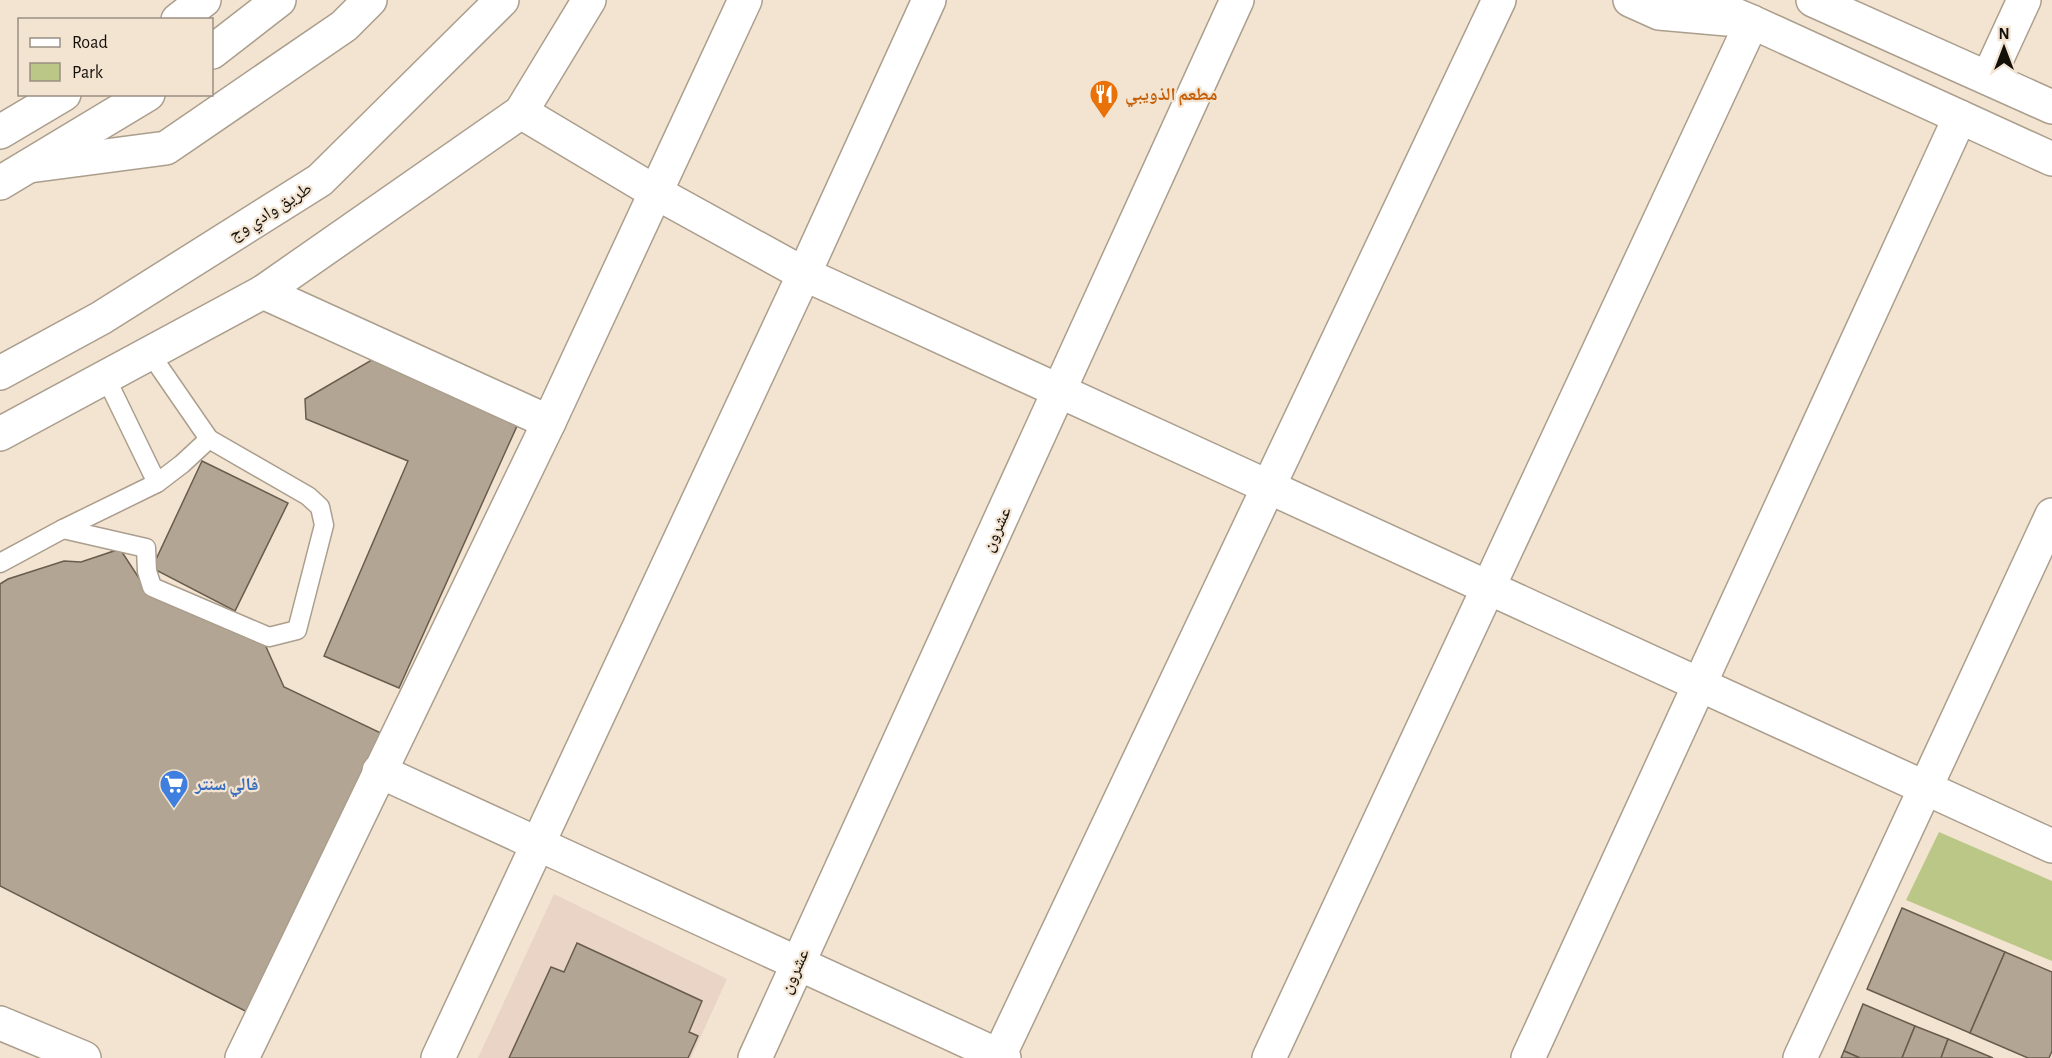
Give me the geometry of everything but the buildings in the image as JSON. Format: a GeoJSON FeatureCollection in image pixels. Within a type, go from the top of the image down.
{"type":"FeatureCollection","features":[{"type":"Feature","properties":{"kind":"main road"},"geometry":{"type":"LineString","coordinates":[[181,18],[204,0]]}},
{"type":"Feature","properties":{"kind":"main road"},"geometry":{"type":"LineString","coordinates":[[213,51],[279,0]]}},
{"type":"Feature","properties":{"kind":"main road"},"geometry":{"type":"LineString","coordinates":[[29,166],[166,148],[344,26],[370,0]]}},
{"type":"Feature","properties":{"kind":"main road","name":"طريق وادي وج"},"geometry":{"type":"LineString","coordinates":[[0,373],[101,318],[320,180],[502,0]]}},
{"type":"Feature","properties":{"kind":"main road"},"geometry":{"type":"LineString","coordinates":[[0,434],[263,292],[521,112],[589,0]]}},
{"type":"Feature","properties":{"kind":"main road"},"geometry":{"type":"LineString","coordinates":[[242,1058],[549,422],[745,0]]}},
{"type":"Feature","properties":{"kind":"main road"},"geometry":{"type":"LineString","coordinates":[[438,1058],[804,274],[929,0]]}},
{"type":"Feature","properties":{"kind":"main road","name":"عشرون"},"geometry":{"type":"LineString","coordinates":[[755,1058],[1237,0]]}},
{"type":"Feature","properties":{"kind":"main road"},"geometry":{"type":"LineString","coordinates":[[379,771],[1000,1057],[1499,0]]}},
{"type":"Feature","properties":{"kind":"main road"},"geometry":{"type":"LineString","coordinates":[[1630,0],[1659,13],[1752,22]]}},
{"type":"Feature","properties":{"kind":"main road"},"geometry":{"type":"LineString","coordinates":[[1700,0],[2052,159]]}},
{"type":"Feature","properties":{"kind":"main road"},"geometry":{"type":"LineString","coordinates":[[1813,0],[2052,107]]}},
{"type":"Feature","properties":{"kind":"main road"},"geometry":{"type":"LineString","coordinates":[[1988,78],[2024,0]]}},
{"type":"Feature","properties":{"kind":"main road"},"geometry":{"type":"LineString","coordinates":[[1269,1058],[1752,22]]}},
{"type":"Feature","properties":{"kind":"main road"},"geometry":{"type":"LineString","coordinates":[[0,132],[61,96]]}},
{"type":"Feature","properties":{"kind":"main road"},"geometry":{"type":"LineString","coordinates":[[0,183],[145,96]]}},
{"type":"Feature","properties":{"kind":"main road"},"geometry":{"type":"LineString","coordinates":[[521,112],[655,192],[804,274],[2052,846]]}},
{"type":"Feature","properties":{"kind":"main road"},"geometry":{"type":"LineString","coordinates":[[1528,1058],[1960,117]]}},
{"type":"Feature","properties":{"kind":"main road"},"geometry":{"type":"LineString","coordinates":[[263,292],[549,422]]}},
{"type":"Feature","properties":{"kind":"main road"},"geometry":{"type":"LineString","coordinates":[[1800,1058],[2052,516]]}},
{"type":"Feature","properties":{"kind":"main road"},"geometry":{"type":"LineString","coordinates":[[0,1023],[84,1058]]}},
{"type":"Feature","properties":{"kind":"lane"},"geometry":{"type":"LineString","coordinates":[[63,529],[146,548],[147,571],[152,586],[269,637],[297,630],[324,525],[320,507],[308,496],[209,439],[149,352]]}},
{"type":"Feature","properties":{"kind":"lane"},"geometry":{"type":"LineString","coordinates":[[105,376],[157,483]]}},
{"type":"Feature","properties":{"kind":"lane"},"geometry":{"type":"LineString","coordinates":[[0,563],[157,483],[209,439]]}},
{"type":"Feature","properties":{"kind":"shaded area"},"geometry":{"type":"Polygon","coordinates":[[[554,894],[727,979],[691,1058],[478,1058],[554,894]]]}},
{"type":"Feature","properties":{"kind":"green space"},"geometry":{"type":"Polygon","coordinates":[[[1939,832],[2052,881],[2052,961],[1906,900],[1939,832]]]}},
{"type":"Feature","properties":{"kind":"place","name":"مطعم الذويبي"},"geometry":{"type":"Point","coordinates":[1104,120]}},
{"type":"Feature","properties":{"kind":"place","name":"فالي سنتر"},"geometry":{"type":"Point","coordinates":[174,810]}}]}
